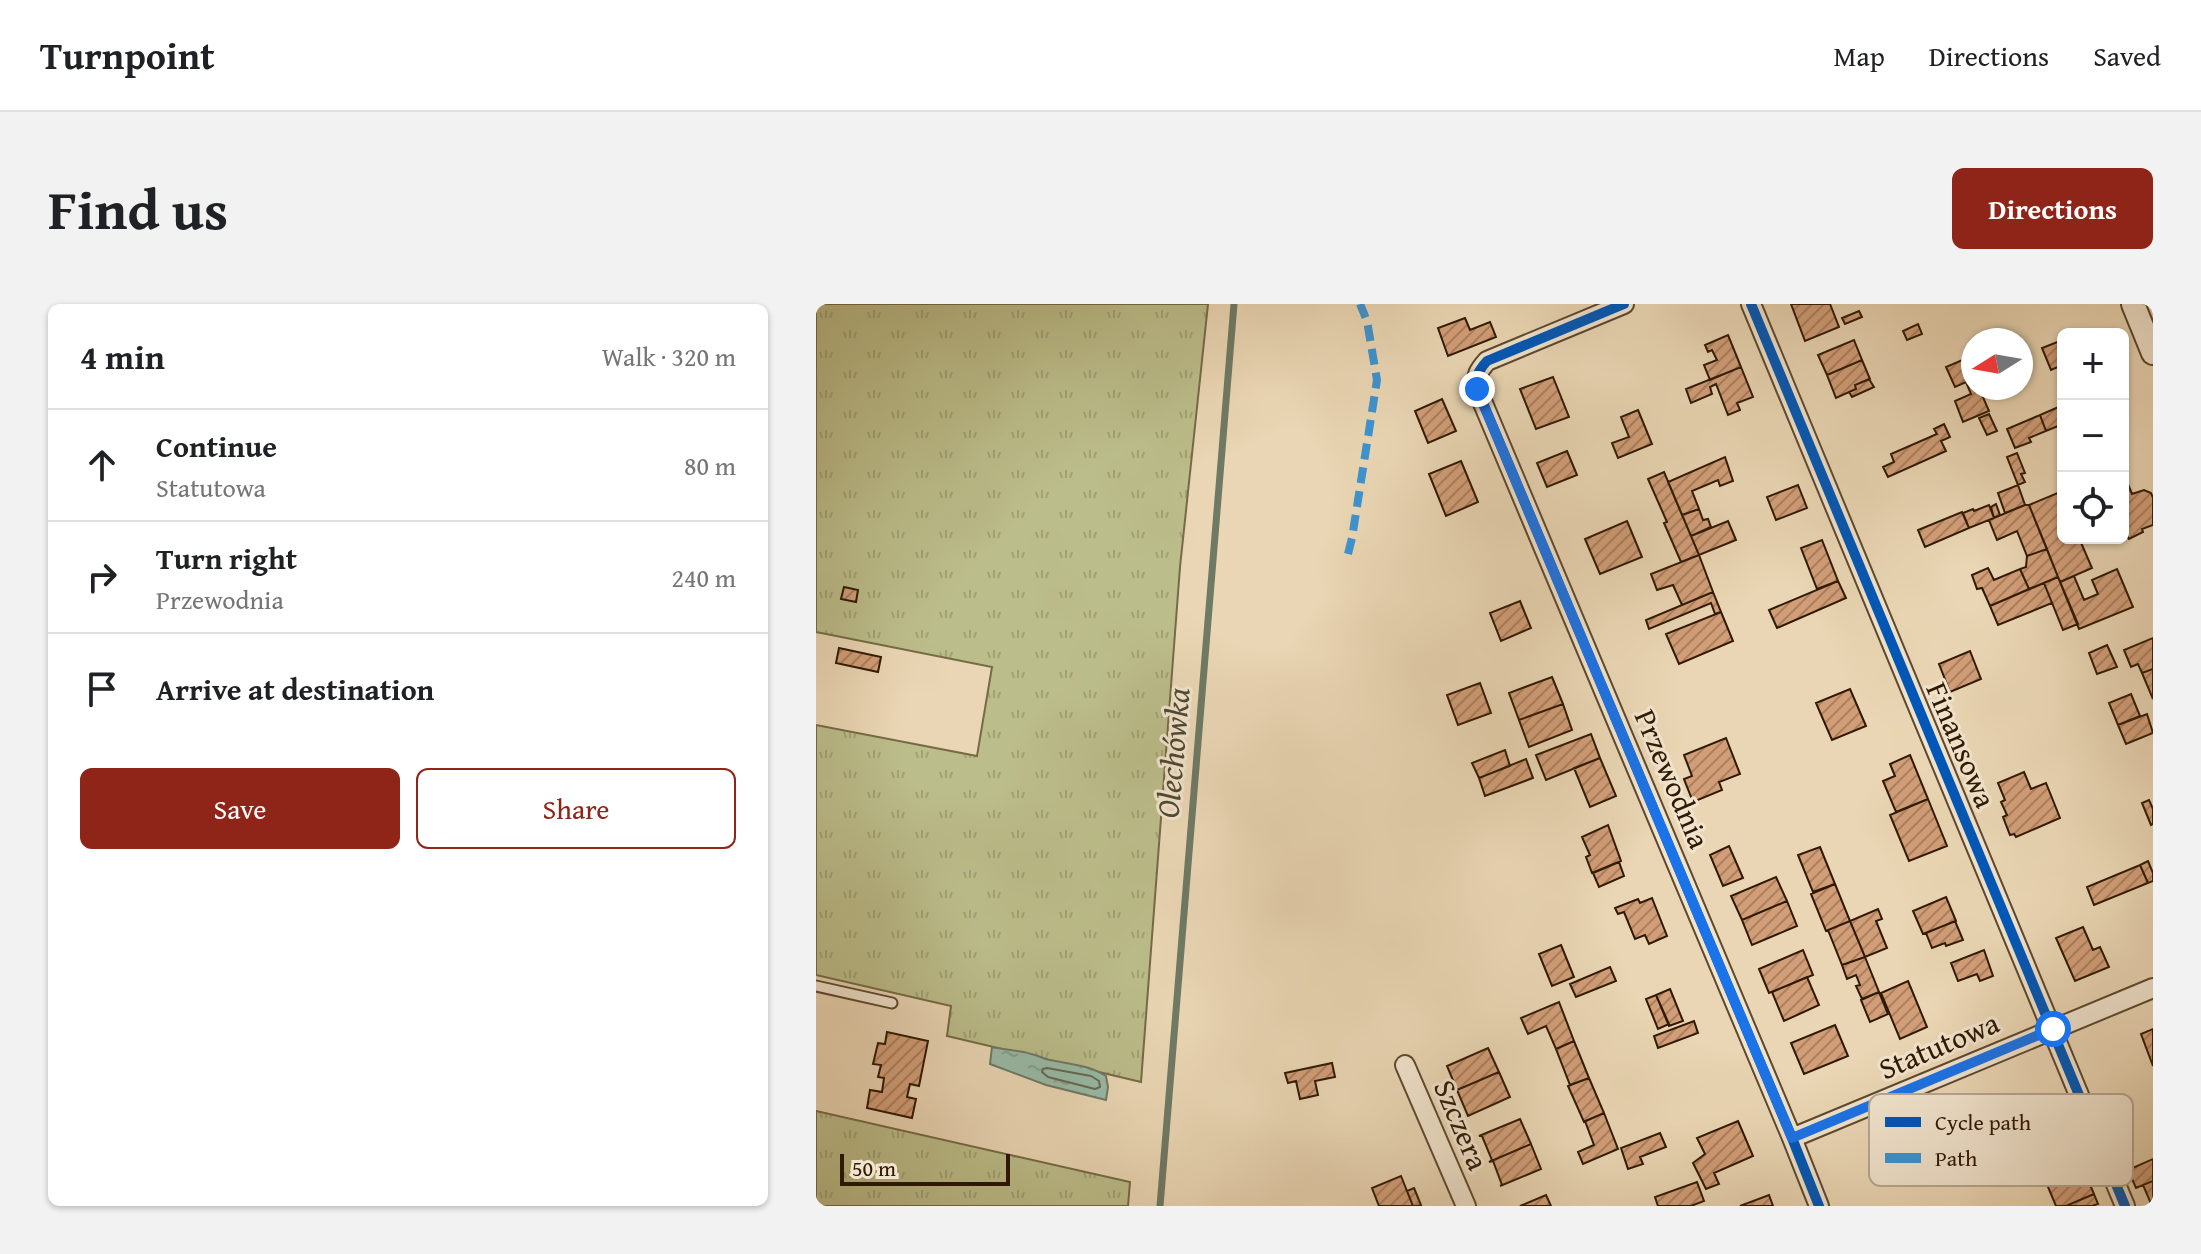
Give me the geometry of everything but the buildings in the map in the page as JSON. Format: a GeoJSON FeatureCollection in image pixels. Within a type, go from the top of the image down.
{"type":"FeatureCollection","features":[{"type":"Feature","properties":{"kind":"street","name":"Przewodnia"},"geometry":{"type":"LineString","coordinates":[[1624,304],[1487,361],[1477,374],[1477,389],[1819,1206]]}},
{"type":"Feature","properties":{"kind":"street","name":"Finansowa"},"geometry":{"type":"LineString","coordinates":[[1751,304],[2079,1094]]}},
{"type":"Feature","properties":{"kind":"street"},"geometry":{"type":"LineString","coordinates":[[2133,304],[2153,353]]}},
{"type":"Feature","properties":{"kind":"street","name":"Statutowa"},"geometry":{"type":"LineString","coordinates":[[1897,1094],[2153,988]]}},
{"type":"Feature","properties":{"kind":"street","name":"Szczera"},"geometry":{"type":"LineString","coordinates":[[1405,1065],[1466,1206]]}},
{"type":"Feature","properties":{"kind":"street","name":"Statutowa"},"geometry":{"type":"LineString","coordinates":[[1792,1138],[1869,1106]]}},
{"type":"Feature","properties":{"kind":"street","name":"Finansowa"},"geometry":{"type":"LineString","coordinates":[[2117,1186],[2125,1206]]}},
{"type":"Feature","properties":{"kind":"lane"},"geometry":{"type":"LineString","coordinates":[[816,986],[892,1003]]}},
{"type":"Feature","properties":{"kind":"green space"},"geometry":{"type":"Polygon","coordinates":[[[816,304],[1208,304],[1180,567],[1141,1082],[947,1036],[951,1006],[816,975],[816,725],[977,756],[992,667],[816,632],[816,304]]]}},
{"type":"Feature","properties":{"kind":"green space"},"geometry":{"type":"Polygon","coordinates":[[[816,1111],[1130,1182],[1128,1206],[816,1206],[816,1111]]]}},
{"type":"Feature","properties":{"kind":"water"},"geometry":{"type":"Polygon","coordinates":[[[992,1047],[1099,1072],[1106,1076],[1106,1100],[1046,1085],[990,1064],[992,1047]]]}},
{"type":"Feature","properties":{"kind":"waterway","name":"Olechówka"},"geometry":{"type":"LineString","coordinates":[[1160,1206],[1234,304]]}},
{"type":"Feature","properties":{"kind":"marked path"},"geometry":{"type":"LineString","coordinates":[[1348,554],[1377,380],[1367,321],[1360,304]]}},
{"type":"Feature","properties":{"kind":"cycle path"},"geometry":{"type":"LineString","coordinates":[[1624,304],[1487,361],[1478,374],[1477,389],[1819,1206]]}},
{"type":"Feature","properties":{"kind":"cycle path"},"geometry":{"type":"LineString","coordinates":[[1751,304],[2079,1094]]}},
{"type":"Feature","properties":{"kind":"cycle path"},"geometry":{"type":"LineString","coordinates":[[2117,1186],[2125,1206]]}},
{"type":"Feature","properties":{"kind":"route"},"geometry":{"type":"LineString","coordinates":[[1477,389],[1792,1138],[2053,1029]]}}]}
